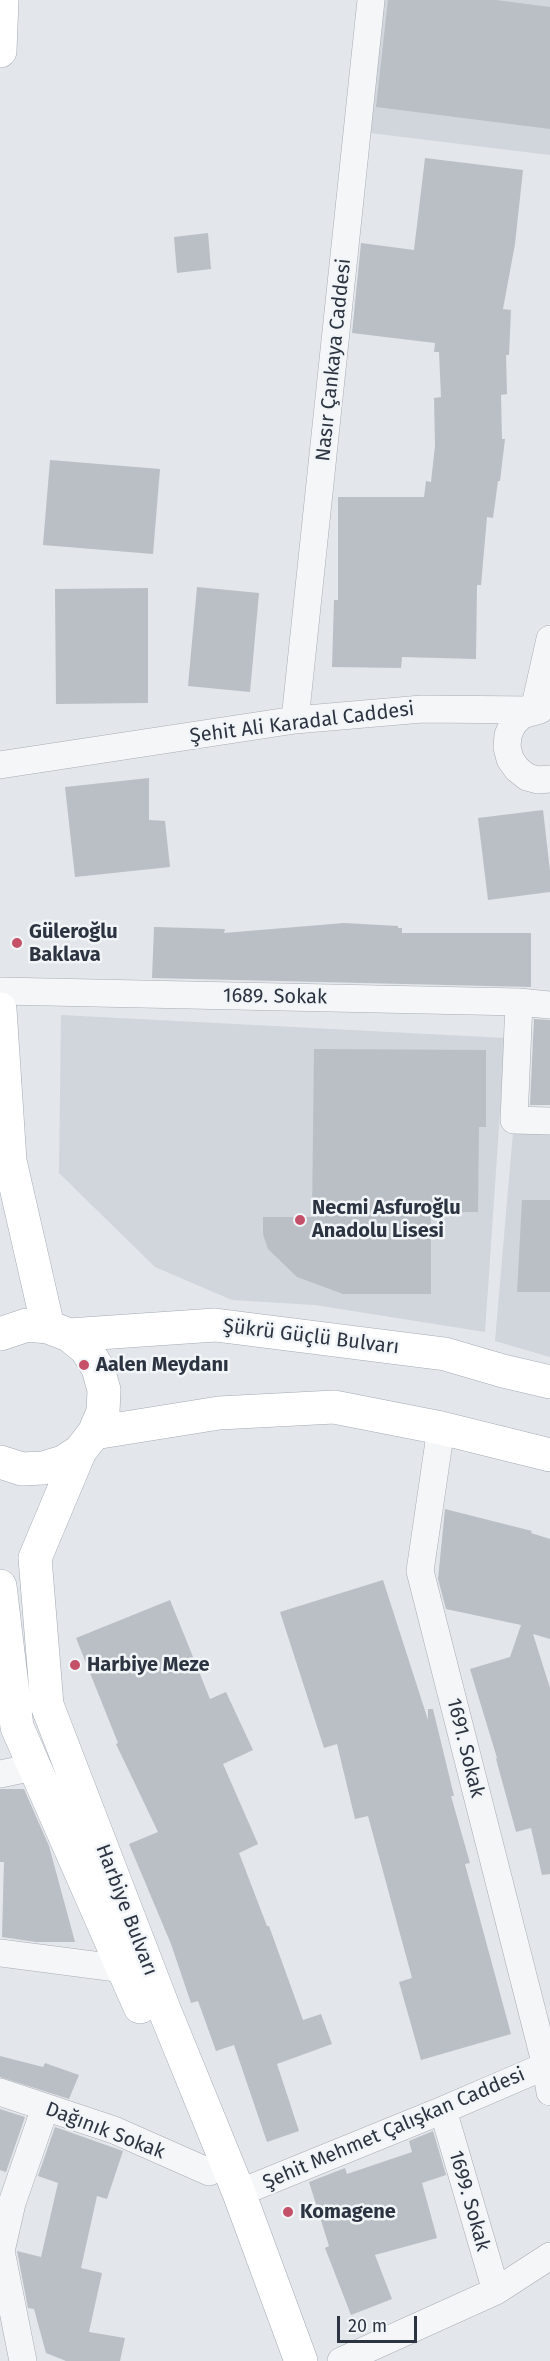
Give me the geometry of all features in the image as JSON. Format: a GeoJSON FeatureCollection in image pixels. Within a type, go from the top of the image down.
{"type":"FeatureCollection","features":[{"type":"Feature","properties":{"kind":"main road"},"geometry":{"type":"LineString","coordinates":[[0,51],[2,0]]}},
{"type":"Feature","properties":{"kind":"main road"},"geometry":{"type":"LineString","coordinates":[[0,1008],[10,1161],[59,1331],[27,1325],[0,1334]]}},
{"type":"Feature","properties":{"kind":"main road","name":"Şükrü Güçlü Bulvarı"},"geometry":{"type":"LineString","coordinates":[[59,1331],[215,1324],[445,1354],[550,1382]]}},
{"type":"Feature","properties":{"kind":"main road","name":"Harbiye Bulvarı"},"geometry":{"type":"LineString","coordinates":[[59,1331],[86,1349],[98,1368],[104,1390],[103,1412],[87,1442],[35,1558],[47,1705],[164,2009],[239,2193],[301,2361]]}},
{"type":"Feature","properties":{"kind":"main road"},"geometry":{"type":"LineString","coordinates":[[0,1462],[22,1469],[43,1468],[63,1462],[87,1442],[219,1413],[334,1407],[441,1428],[550,1455]]}},
{"type":"Feature","properties":{"kind":"main road","name":"Harbiye Bulvarı"},"geometry":{"type":"LineString","coordinates":[[0,1586],[16,1727],[124,1969],[209,2172],[278,2361]]}},
{"type":"Feature","properties":{"kind":"street","name":"Nasır Çankaya Caddesi"},"geometry":{"type":"LineString","coordinates":[[295,720],[371,0]]}},
{"type":"Feature","properties":{"kind":"street"},"geometry":{"type":"LineString","coordinates":[[550,639],[542,710],[522,715],[513,724],[508,735],[507,747],[510,759],[527,777],[538,780],[550,779]]}},
{"type":"Feature","properties":{"kind":"street","name":"Şehit Ali Karadal Caddesi"},"geometry":{"type":"LineString","coordinates":[[0,765],[295,720],[422,709],[542,710]]}},
{"type":"Feature","properties":{"kind":"street","name":"1689. Sokak"},"geometry":{"type":"LineString","coordinates":[[0,992],[519,1002],[550,1005]]}},
{"type":"Feature","properties":{"kind":"street"},"geometry":{"type":"LineString","coordinates":[[519,1002],[514,1120],[550,1121]]}},
{"type":"Feature","properties":{"kind":"street","name":"1691. Sokak"},"geometry":{"type":"LineString","coordinates":[[441,1428],[420,1571],[549,2074]]}},
{"type":"Feature","properties":{"kind":"street"},"geometry":{"type":"LineString","coordinates":[[0,1773],[34,1767]]}},
{"type":"Feature","properties":{"kind":"street"},"geometry":{"type":"LineString","coordinates":[[0,1953],[124,1969]]}},
{"type":"Feature","properties":{"kind":"street","name":"Şehit Mehmet Çalışkan Caddesi"},"geometry":{"type":"LineString","coordinates":[[239,2193],[443,2110],[549,2074]]}},
{"type":"Feature","properties":{"kind":"street","name":"Dağınık Sokak"},"geometry":{"type":"LineString","coordinates":[[0,2092],[114,2130],[209,2172]]}},
{"type":"Feature","properties":{"kind":"street"},"geometry":{"type":"LineString","coordinates":[[23,2361],[1,2251],[12,2203],[45,2108]]}},
{"type":"Feature","properties":{"kind":"street","name":"1699. Sokak"},"geometry":{"type":"LineString","coordinates":[[443,2110],[495,2291]]}},
{"type":"Feature","properties":{"kind":"street"},"geometry":{"type":"LineString","coordinates":[[341,2361],[495,2291],[550,2256]]}},
{"type":"Feature","properties":{"kind":"shaded area"},"geometry":{"type":"Polygon","coordinates":[[[378,0],[550,0],[550,155],[362,132],[378,0]]]}},
{"type":"Feature","properties":{"kind":"shaded area","name":"Necmi Asfuroğlu Anadolu Lisesi"},"geometry":{"type":"Polygon","coordinates":[[[61,1015],[505,1038],[485,1332],[315,1305],[232,1300],[155,1267],[59,1173],[61,1015]]]}},
{"type":"Feature","properties":{"kind":"shaded area"},"geometry":{"type":"Polygon","coordinates":[[[513,1132],[550,1133],[550,1357],[495,1341],[513,1132]]]}},
{"type":"Feature","properties":{"kind":"building"},"geometry":{"type":"Polygon","coordinates":[[[388,0],[496,0],[550,7],[550,129],[376,107],[388,0]]]}},
{"type":"Feature","properties":{"kind":"building"},"geometry":{"type":"Polygon","coordinates":[[[425,158],[523,170],[515,244],[503,309],[511,310],[509,355],[506,355],[507,394],[501,395],[502,439],[505,439],[493,518],[487,517],[481,585],[477,585],[476,659],[402,657],[401,668],[332,667],[334,600],[338,600],[338,497],[424,497],[426,481],[431,482],[435,446],[434,398],[441,397],[439,352],[434,352],[435,343],[352,333],[361,243],[414,250],[425,158]]]}},
{"type":"Feature","properties":{"kind":"building"},"geometry":{"type":"Polygon","coordinates":[[[208,233],[211,269],[177,273],[174,237],[208,233]]]}},
{"type":"Feature","properties":{"kind":"building"},"geometry":{"type":"Polygon","coordinates":[[[50,460],[160,469],[153,554],[43,545],[50,460]]]}},
{"type":"Feature","properties":{"kind":"building"},"geometry":{"type":"Polygon","coordinates":[[[197,587],[259,593],[250,692],[188,686],[197,587]]]}},
{"type":"Feature","properties":{"kind":"building"},"geometry":{"type":"Polygon","coordinates":[[[148,588],[148,703],[56,704],[55,589],[148,588]]]}},
{"type":"Feature","properties":{"kind":"building"},"geometry":{"type":"Polygon","coordinates":[[[149,778],[149,820],[165,821],[170,867],[75,877],[65,787],[149,778]]]}},
{"type":"Feature","properties":{"kind":"building"},"geometry":{"type":"Polygon","coordinates":[[[543,810],[550,892],[488,900],[478,818],[543,810]]]}},
{"type":"Feature","properties":{"kind":"building"},"geometry":{"type":"Polygon","coordinates":[[[344,923],[398,926],[402,928],[402,933],[531,933],[531,987],[152,978],[154,927],[225,929],[224,933],[344,923]]]}},
{"type":"Feature","properties":{"kind":"building"},"geometry":{"type":"Polygon","coordinates":[[[534,1019],[550,1020],[550,1105],[530,1105],[534,1019]]]}},
{"type":"Feature","properties":{"kind":"building"},"geometry":{"type":"Polygon","coordinates":[[[314,1049],[486,1050],[486,1127],[479,1127],[478,1212],[431,1212],[431,1294],[343,1294],[297,1277],[268,1249],[263,1234],[263,1217],[312,1217],[314,1049]]]}},
{"type":"Feature","properties":{"kind":"building"},"geometry":{"type":"Polygon","coordinates":[[[522,1200],[550,1200],[550,1292],[517,1292],[522,1200]]]}},
{"type":"Feature","properties":{"kind":"building"},"geometry":{"type":"Polygon","coordinates":[[[445,1509],[532,1531],[531,1533],[550,1539],[550,1639],[533,1634],[550,1688],[550,1874],[542,1875],[531,1828],[516,1832],[497,1758],[470,1669],[510,1657],[521,1625],[446,1609],[438,1579],[445,1509]]]}},
{"type":"Feature","properties":{"kind":"building"},"geometry":{"type":"Polygon","coordinates":[[[383,1580],[428,1720],[428,1709],[433,1709],[454,1796],[451,1796],[470,1863],[465,1864],[511,2034],[421,2060],[399,1982],[412,1978],[368,1816],[355,1819],[337,1744],[324,1748],[280,1612],[383,1580]]]}},
{"type":"Feature","properties":{"kind":"building"},"geometry":{"type":"Polygon","coordinates":[[[170,1600],[210,1699],[226,1692],[253,1750],[223,1764],[258,1844],[239,1853],[267,1926],[269,1926],[303,2020],[321,2014],[332,2044],[277,2064],[299,2131],[267,2142],[234,2045],[216,2051],[198,2001],[191,2003],[171,1944],[129,1844],[158,1832],[116,1744],[118,1743],[76,1638],[170,1600]]]}},
{"type":"Feature","properties":{"kind":"building"},"geometry":{"type":"Polygon","coordinates":[[[0,1789],[24,1789],[49,1846],[75,1942],[36,1942],[2,1937],[4,1862],[0,1862],[0,1789]]]}},
{"type":"Feature","properties":{"kind":"building"},"geometry":{"type":"Polygon","coordinates":[[[0,2056],[43,2067],[45,2063],[79,2075],[69,2099],[0,2077],[0,2056]]]}},
{"type":"Feature","properties":{"kind":"building"},"geometry":{"type":"Polygon","coordinates":[[[0,2109],[25,2117],[6,2172],[0,2170],[0,2109]]]}},
{"type":"Feature","properties":{"kind":"building"},"geometry":{"type":"Polygon","coordinates":[[[55,2127],[123,2151],[107,2199],[97,2196],[81,2268],[102,2273],[89,2332],[125,2338],[120,2361],[66,2361],[46,2353],[34,2309],[28,2308],[17,2251],[41,2257],[58,2183],[38,2176],[55,2127]]]}},
{"type":"Feature","properties":{"kind":"building"},"geometry":{"type":"Polygon","coordinates":[[[433,2131],[446,2175],[422,2183],[437,2238],[375,2255],[392,2299],[351,2315],[325,2248],[329,2246],[309,2182],[345,2168],[347,2174],[412,2152],[409,2141],[433,2131]]]}},
{"type":"Feature","properties":{"kind":"place","name":"Güleroğlu Baklava"},"geometry":{"type":"Point","coordinates":[17,943]}},
{"type":"Feature","properties":{"kind":"place","name":"Necmi Asfuroğlu Anadolu Lisesi"},"geometry":{"type":"Point","coordinates":[300,1220]}},
{"type":"Feature","properties":{"kind":"place","name":"Aalen Meydanı"},"geometry":{"type":"Point","coordinates":[84,1365]}},
{"type":"Feature","properties":{"kind":"place","name":"Harbiye Meze"},"geometry":{"type":"Point","coordinates":[75,1665]}},
{"type":"Feature","properties":{"kind":"place","name":"Komagene"},"geometry":{"type":"Point","coordinates":[288,2212]}}]}
